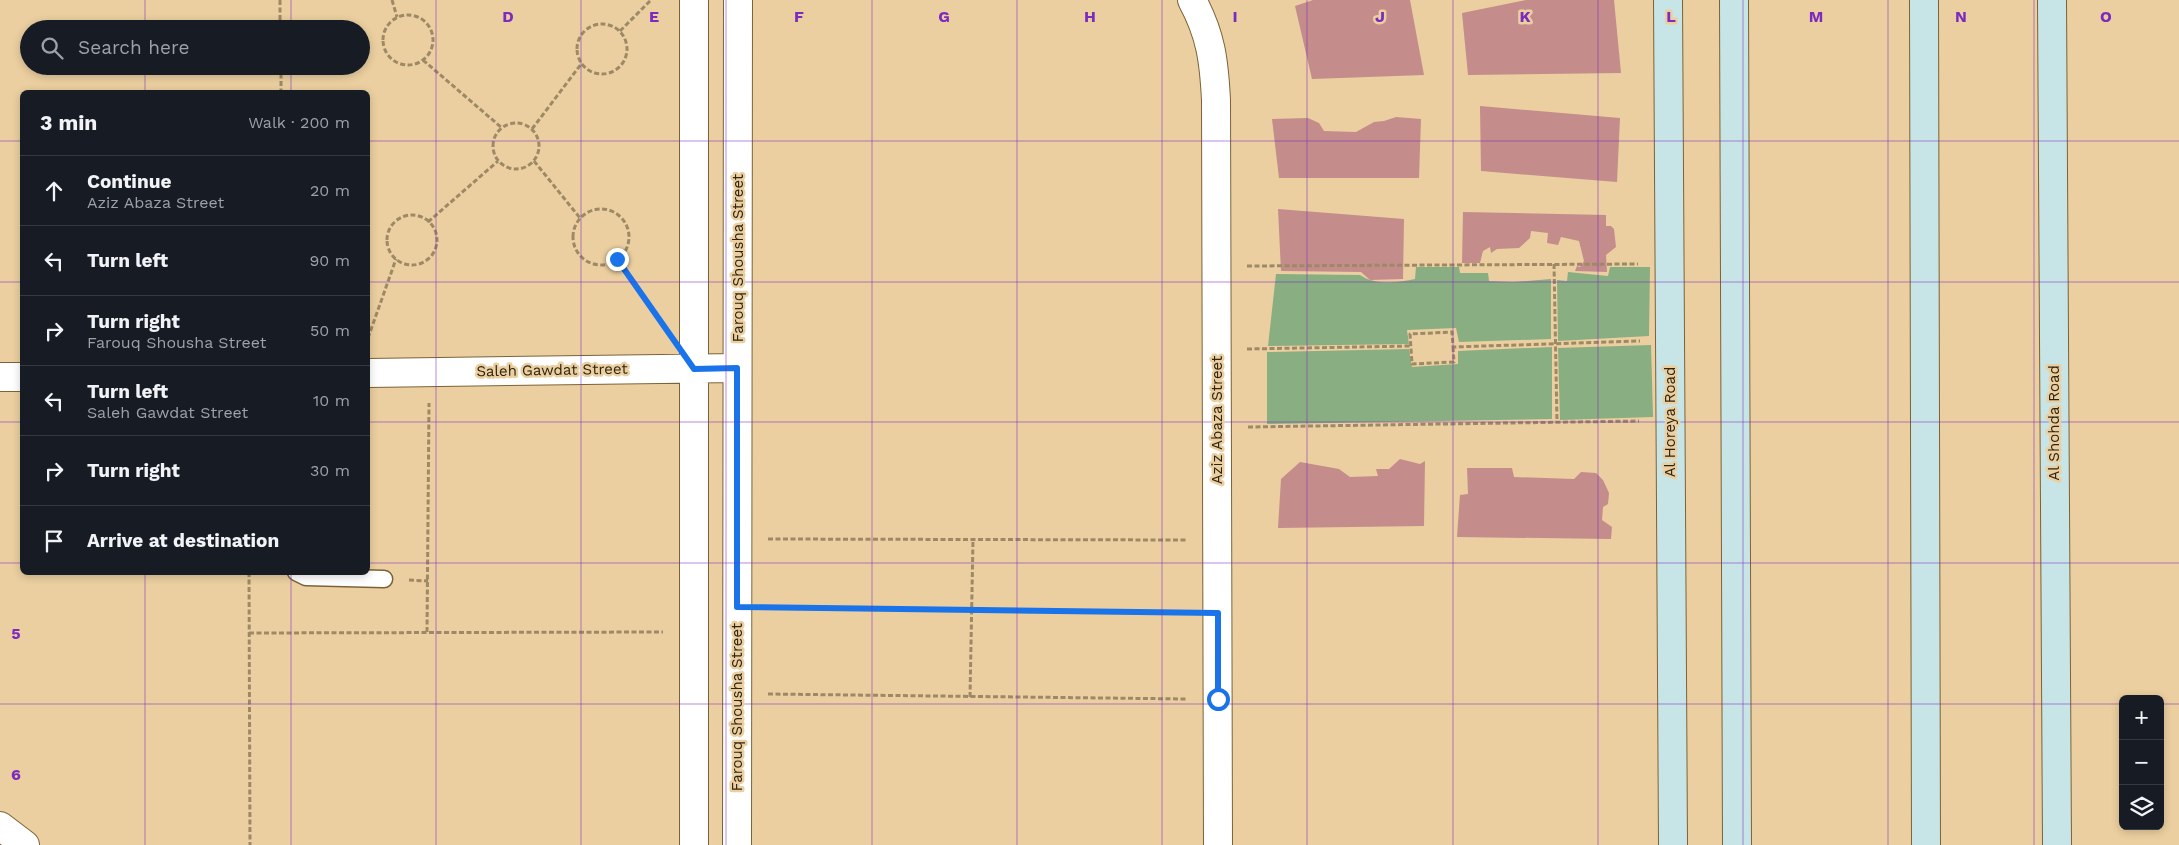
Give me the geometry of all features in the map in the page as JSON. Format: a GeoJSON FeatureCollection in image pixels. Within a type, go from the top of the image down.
{"type":"FeatureCollection","features":[{"type":"Feature","properties":{"kind":"street"},"geometry":{"type":"LineString","coordinates":[[694,0],[694,845]]}},
{"type":"Feature","properties":{"kind":"street","name":"Farouq Shousha Street"},"geometry":{"type":"LineString","coordinates":[[737,845],[738,0]]}},
{"type":"Feature","properties":{"kind":"street","name":"Aziz Abaza Street"},"geometry":{"type":"LineString","coordinates":[[1192,0],[1203,21],[1214,60],[1217,350],[1218,845]]}},
{"type":"Feature","properties":{"kind":"street","name":"Al Horeya Road"},"geometry":{"type":"LineString","coordinates":[[1668,0],[1673,845]]}},
{"type":"Feature","properties":{"kind":"street"},"geometry":{"type":"LineString","coordinates":[[1734,0],[1737,845]]}},
{"type":"Feature","properties":{"kind":"street"},"geometry":{"type":"LineString","coordinates":[[1924,0],[1926,845]]}},
{"type":"Feature","properties":{"kind":"street","name":"Al Shohda Road"},"geometry":{"type":"LineString","coordinates":[[2052,0],[2057,845]]}},
{"type":"Feature","properties":{"kind":"street","name":"Saleh Gawdat Street"},"geometry":{"type":"LineString","coordinates":[[370,373],[737,368]]}},
{"type":"Feature","properties":{"kind":"street"},"geometry":{"type":"LineString","coordinates":[[0,377],[20,377]]}},
{"type":"Feature","properties":{"kind":"street"},"geometry":{"type":"LineString","coordinates":[[0,826],[25,845]]}},
{"type":"Feature","properties":{"kind":"lane"},"geometry":{"type":"LineString","coordinates":[[302,575],[306,577],[384,579]]}},
{"type":"Feature","properties":{"kind":"path"},"geometry":{"type":"LineString","coordinates":[[280,0],[280,20]]}},
{"type":"Feature","properties":{"kind":"path"},"geometry":{"type":"LineString","coordinates":[[392,0],[397,17]]}},
{"type":"Feature","properties":{"kind":"path"},"geometry":{"type":"LineString","coordinates":[[620,31],[652,0]]}},
{"type":"Feature","properties":{"kind":"path"},"geometry":{"type":"LineString","coordinates":[[407,15],[417,17],[426,22],[432,32],[432,47],[423,60],[414,64],[404,65],[394,61],[386,53],[382,44],[384,33],[388,24],[397,17],[407,15]]}},
{"type":"Feature","properties":{"kind":"path"},"geometry":{"type":"LineString","coordinates":[[601,24],[611,26],[620,31],[625,40],[627,50],[624,60],[617,68],[608,73],[597,74],[582,63],[577,52],[578,42],[582,33],[591,26],[601,24]]}},
{"type":"Feature","properties":{"kind":"path"},"geometry":{"type":"LineString","coordinates":[[423,60],[502,128]]}},
{"type":"Feature","properties":{"kind":"path"},"geometry":{"type":"LineString","coordinates":[[532,129],[582,63]]}},
{"type":"Feature","properties":{"kind":"path"},"geometry":{"type":"LineString","coordinates":[[281,75],[281,90]]}},
{"type":"Feature","properties":{"kind":"path"},"geometry":{"type":"LineString","coordinates":[[517,123],[532,129],[538,139],[539,150],[534,161],[526,167],[516,169],[506,167],[498,161],[493,144],[496,135],[502,128],[517,123]]}},
{"type":"Feature","properties":{"kind":"path"},"geometry":{"type":"LineString","coordinates":[[428,222],[498,161]]}},
{"type":"Feature","properties":{"kind":"path"},"geometry":{"type":"LineString","coordinates":[[534,161],[580,218]]}},
{"type":"Feature","properties":{"kind":"path"},"geometry":{"type":"LineString","coordinates":[[598,209],[609,210],[618,215],[626,227],[628,243],[624,252],[617,259],[608,264],[598,264],[588,261],[580,255],[572,236],[574,226],[588,212],[598,209]]}},
{"type":"Feature","properties":{"kind":"path"},"geometry":{"type":"LineString","coordinates":[[414,215],[428,222],[437,234],[437,245],[433,254],[426,262],[415,266],[405,265],[396,259],[389,251],[387,241],[389,231],[395,222],[404,216],[414,215]]}},
{"type":"Feature","properties":{"kind":"path"},"geometry":{"type":"LineString","coordinates":[[370,332],[396,259]]}},
{"type":"Feature","properties":{"kind":"path"},"geometry":{"type":"LineString","coordinates":[[617,259],[667,330]]}},
{"type":"Feature","properties":{"kind":"path"},"geometry":{"type":"LineString","coordinates":[[1554,264],[1557,422]]}},
{"type":"Feature","properties":{"kind":"path"},"geometry":{"type":"LineString","coordinates":[[1216,266],[1669,264]]}},
{"type":"Feature","properties":{"kind":"path"},"geometry":{"type":"LineString","coordinates":[[1452,332],[1453,347],[1454,362],[1412,364],[1410,334],[1452,332]]}},
{"type":"Feature","properties":{"kind":"path"},"geometry":{"type":"LineString","coordinates":[[1453,347],[1670,340]]}},
{"type":"Feature","properties":{"kind":"path"},"geometry":{"type":"LineString","coordinates":[[1217,350],[1411,346]]}},
{"type":"Feature","properties":{"kind":"path"},"geometry":{"type":"LineString","coordinates":[[427,632],[429,372]]}},
{"type":"Feature","properties":{"kind":"path"},"geometry":{"type":"LineString","coordinates":[[1217,428],[1670,420]]}},
{"type":"Feature","properties":{"kind":"path"},"geometry":{"type":"LineString","coordinates":[[737,538],[1217,540]]}},
{"type":"Feature","properties":{"kind":"path"},"geometry":{"type":"LineString","coordinates":[[970,696],[973,539]]}},
{"type":"Feature","properties":{"kind":"path"},"geometry":{"type":"LineString","coordinates":[[249,575],[250,845]]}},
{"type":"Feature","properties":{"kind":"path"},"geometry":{"type":"LineString","coordinates":[[737,607],[1218,613]]}},
{"type":"Feature","properties":{"kind":"path"},"geometry":{"type":"LineString","coordinates":[[249,633],[694,632]]}},
{"type":"Feature","properties":{"kind":"path"},"geometry":{"type":"LineString","coordinates":[[737,694],[1218,699]]}},
{"type":"Feature","properties":{"kind":"green space"},"geometry":{"type":"Polygon","coordinates":[[[1416,267],[1459,267],[1460,273],[1488,273],[1489,281],[1514,282],[1551,279],[1551,339],[1459,342],[1456,328],[1407,330],[1409,344],[1268,346],[1276,274],[1360,275],[1379,282],[1394,282],[1415,279],[1416,267]]]}},
{"type":"Feature","properties":{"kind":"green space"},"geometry":{"type":"Polygon","coordinates":[[[1610,267],[1650,267],[1649,336],[1558,341],[1557,280],[1567,281],[1568,272],[1608,276],[1610,267]]]}},
{"type":"Feature","properties":{"kind":"green space"},"geometry":{"type":"Polygon","coordinates":[[[1651,345],[1653,417],[1560,420],[1558,348],[1651,345]]]}},
{"type":"Feature","properties":{"kind":"green space"},"geometry":{"type":"Polygon","coordinates":[[[1552,347],[1552,419],[1267,424],[1267,352],[1409,349],[1412,367],[1458,364],[1458,351],[1552,347]]]}},
{"type":"Feature","properties":{"kind":"building"},"geometry":{"type":"Polygon","coordinates":[[[1313,0],[1410,0],[1424,75],[1312,79],[1295,6],[1313,0]]]}},
{"type":"Feature","properties":{"kind":"building"},"geometry":{"type":"Polygon","coordinates":[[[1526,0],[1614,0],[1621,73],[1468,75],[1462,13],[1526,0]]]}},
{"type":"Feature","properties":{"kind":"building"},"geometry":{"type":"Polygon","coordinates":[[[1480,106],[1620,118],[1617,182],[1481,171],[1480,106]]]}},
{"type":"Feature","properties":{"kind":"building"},"geometry":{"type":"Polygon","coordinates":[[[1396,117],[1421,119],[1419,178],[1279,178],[1272,119],[1308,118],[1319,123],[1324,131],[1356,132],[1374,122],[1396,117]]]}},
{"type":"Feature","properties":{"kind":"building"},"geometry":{"type":"Polygon","coordinates":[[[1278,209],[1404,219],[1403,279],[1370,280],[1361,272],[1281,271],[1278,209]]]}},
{"type":"Feature","properties":{"kind":"building"},"geometry":{"type":"Polygon","coordinates":[[[1463,212],[1606,215],[1606,226],[1611,226],[1614,229],[1616,247],[1606,255],[1607,272],[1575,271],[1577,266],[1580,267],[1584,261],[1579,241],[1561,237],[1558,245],[1547,243],[1548,233],[1531,231],[1530,238],[1519,248],[1497,249],[1491,253],[1490,247],[1483,251],[1480,263],[1462,263],[1463,212]]]}},
{"type":"Feature","properties":{"kind":"building"},"geometry":{"type":"Polygon","coordinates":[[[1400,459],[1420,464],[1425,461],[1424,526],[1278,528],[1281,479],[1300,462],[1339,469],[1350,477],[1378,476],[1376,469],[1389,469],[1400,459]]]}},
{"type":"Feature","properties":{"kind":"building"},"geometry":{"type":"Polygon","coordinates":[[[1467,468],[1512,468],[1514,477],[1574,479],[1581,472],[1596,473],[1603,480],[1609,493],[1608,504],[1603,507],[1602,520],[1612,527],[1611,539],[1457,537],[1460,495],[1468,494],[1467,468]]]}},
{"type":"Feature","properties":{"kind":"route"},"geometry":{"type":"LineString","coordinates":[[617,259],[694,369],[737,368],[737,607],[1218,613],[1218,699]]}}]}
